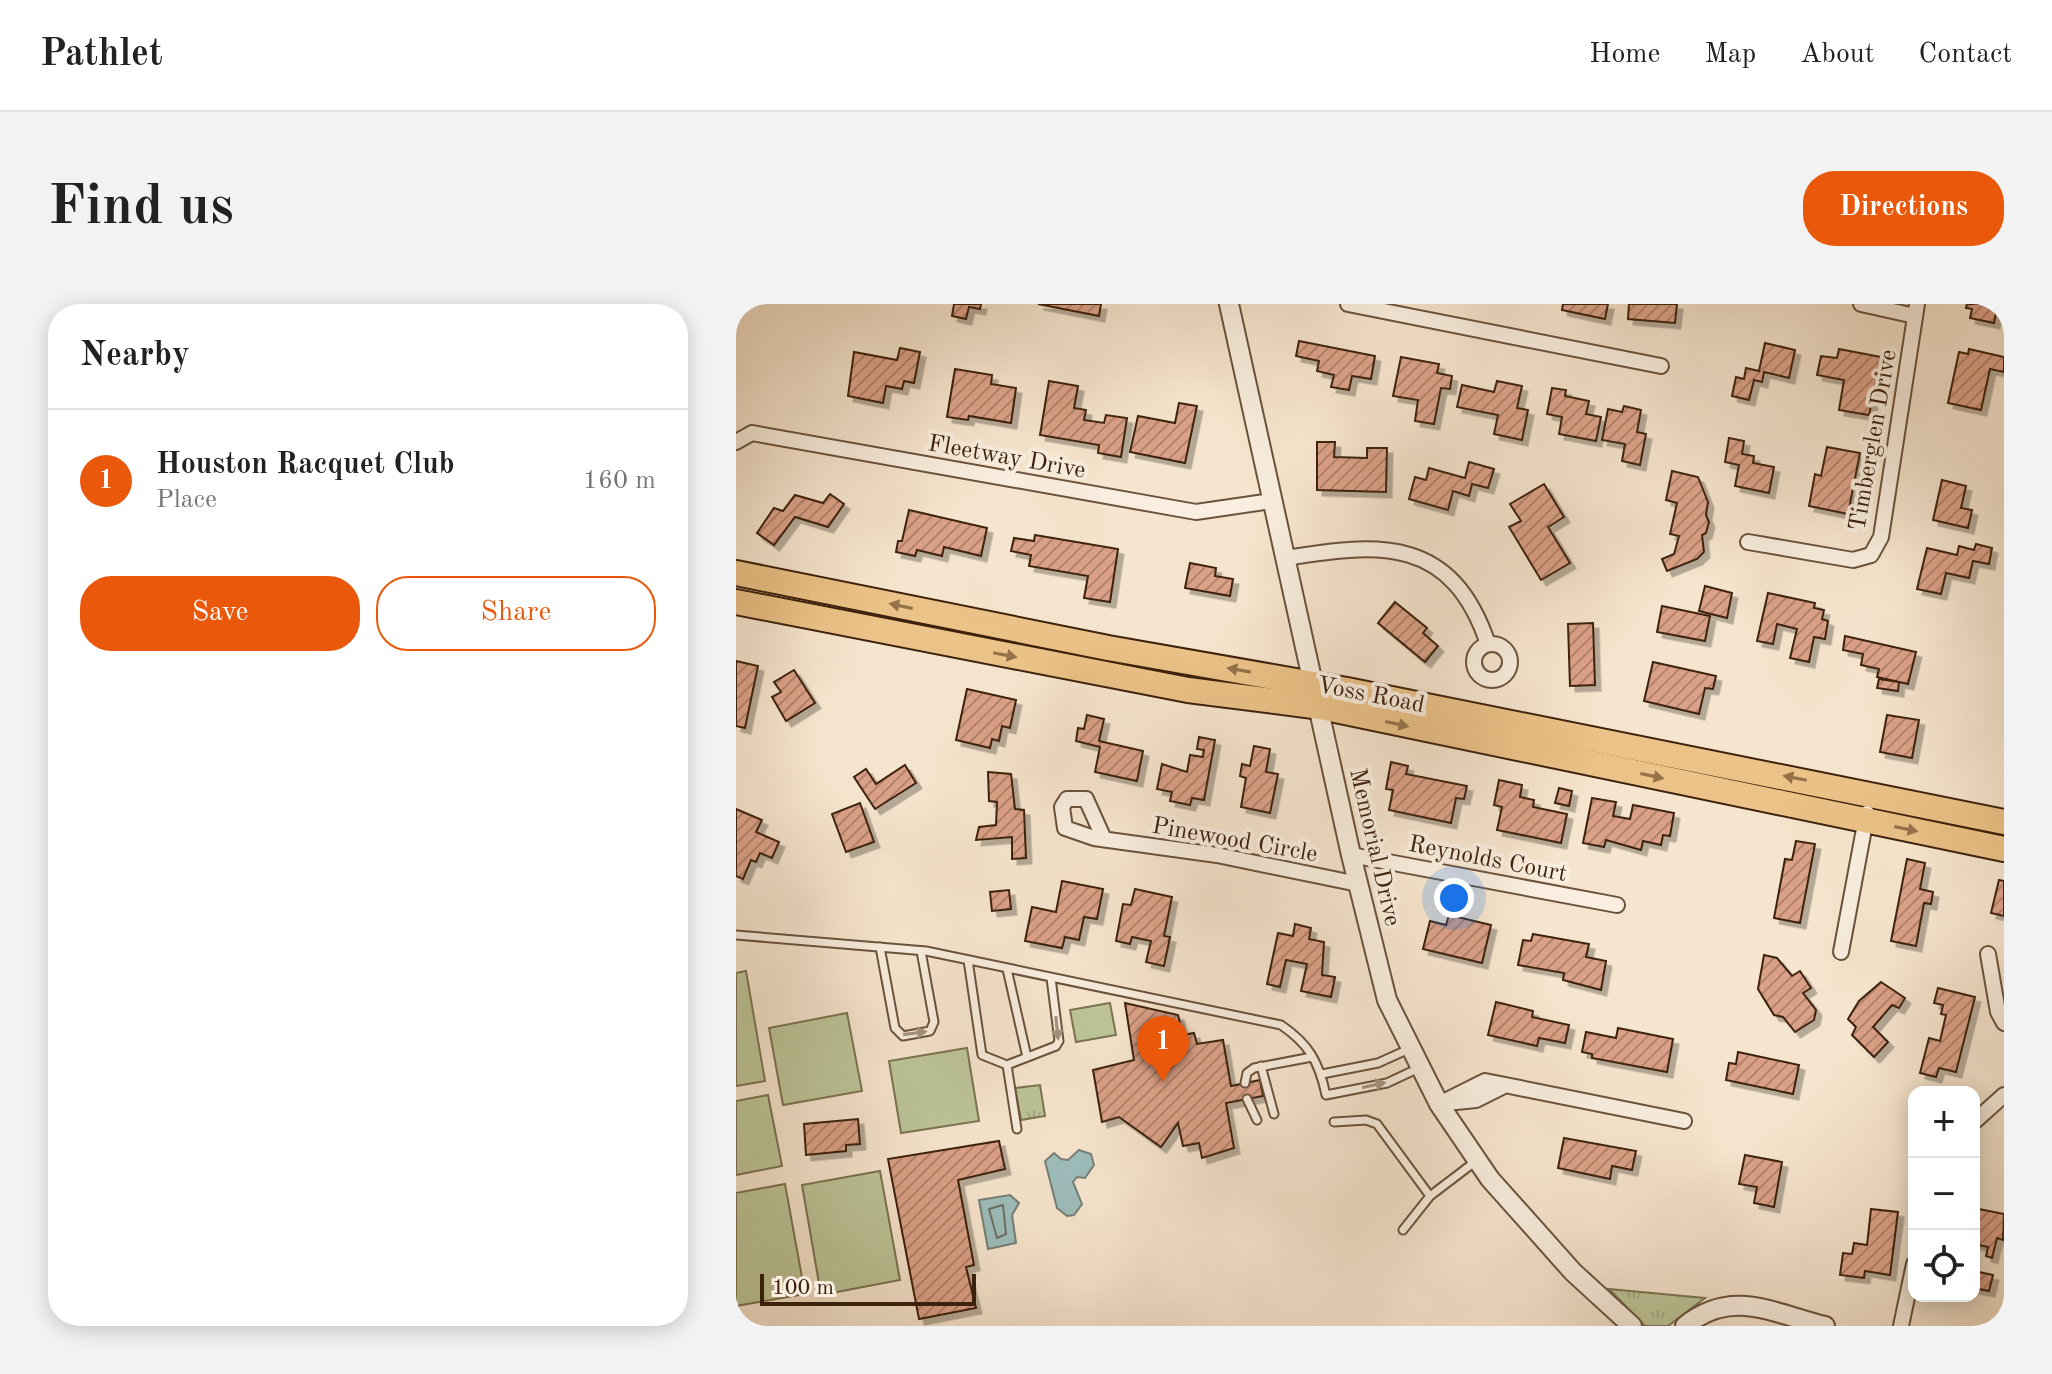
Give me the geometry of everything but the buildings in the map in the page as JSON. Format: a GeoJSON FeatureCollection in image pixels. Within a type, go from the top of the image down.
{"type":"FeatureCollection","features":[{"type":"Feature","properties":{"kind":"main road","name":"Voss Road"},"geometry":{"type":"LineString","coordinates":[[736,573],[1318,696],[2004,849]]}},
{"type":"Feature","properties":{"kind":"main road"},"geometry":{"type":"LineString","coordinates":[[778,611],[785,582]]}},
{"type":"Feature","properties":{"kind":"main road","name":"Voss Road"},"geometry":{"type":"LineString","coordinates":[[736,602],[1188,690],[1318,696],[1871,793],[2004,822]]}},
{"type":"Feature","properties":{"kind":"main road"},"geometry":{"type":"LineString","coordinates":[[948,645],[954,617]]}},
{"type":"Feature","properties":{"kind":"street","name":"Memorial Drive"},"geometry":{"type":"LineString","coordinates":[[1229,304],[1351,855],[1387,1000],[1439,1104],[1477,1160],[1573,1272],[1632,1326]]}},
{"type":"Feature","properties":{"kind":"street"},"geometry":{"type":"LineString","coordinates":[[1348,304],[1661,366]]}},
{"type":"Feature","properties":{"kind":"street"},"geometry":{"type":"LineString","coordinates":[[1861,304],[1916,310]]}},
{"type":"Feature","properties":{"kind":"street","name":"Timberglen Drive"},"geometry":{"type":"LineString","coordinates":[[1748,542],[1853,560],[1871,555],[1881,537],[1916,310]]}},
{"type":"Feature","properties":{"kind":"street","name":"Fleetway Drive"},"geometry":{"type":"LineString","coordinates":[[736,442],[752,433],[1196,512],[1272,501]]}},
{"type":"Feature","properties":{"kind":"street"},"geometry":{"type":"LineString","coordinates":[[1286,558],[1373,547],[1426,560],[1466,596],[1478,615],[1488,644]]}},
{"type":"Feature","properties":{"kind":"street"},"geometry":{"type":"LineString","coordinates":[[1841,952],[1871,793]]}},
{"type":"Feature","properties":{"kind":"street","name":"Pinewood Circle"},"geometry":{"type":"LineString","coordinates":[[1104,839],[1217,855],[1358,884]]}},
{"type":"Feature","properties":{"kind":"street","name":"Reynolds Court"},"geometry":{"type":"LineString","coordinates":[[1351,855],[1617,905]]}},
{"type":"Feature","properties":{"kind":"street"},"geometry":{"type":"LineString","coordinates":[[1988,954],[1998,1012],[2004,1023]]}},
{"type":"Feature","properties":{"kind":"street"},"geometry":{"type":"LineString","coordinates":[[1439,1104],[1485,1081],[1502,1087],[1684,1121]]}},
{"type":"Feature","properties":{"kind":"street"},"geometry":{"type":"LineString","coordinates":[[1980,1117],[2004,1095]]}},
{"type":"Feature","properties":{"kind":"street"},"geometry":{"type":"LineString","coordinates":[[1901,1326],[1908,1293]]}},
{"type":"Feature","properties":{"kind":"street"},"geometry":{"type":"LineString","coordinates":[[1685,1326],[1714,1306],[1738,1304],[1825,1326]]}},
{"type":"Feature","properties":{"kind":"lane"},"geometry":{"type":"LineString","coordinates":[[736,935],[921,951],[1281,1025],[1303,1040],[1322,1074],[1326,1095],[1387,1083],[1419,1068]]}},
{"type":"Feature","properties":{"kind":"lane"},"geometry":{"type":"LineString","coordinates":[[880,947],[895,1028],[903,1036],[930,1031],[934,1022],[921,951]]}},
{"type":"Feature","properties":{"kind":"lane"},"geometry":{"type":"LineString","coordinates":[[968,960],[982,1055],[1007,1065],[1056,1046],[1059,1041],[1051,978]]}},
{"type":"Feature","properties":{"kind":"lane"},"geometry":{"type":"LineString","coordinates":[[1007,969],[1027,1057]]}},
{"type":"Feature","properties":{"kind":"lane"},"geometry":{"type":"LineString","coordinates":[[1322,1074],[1378,1063],[1409,1049]]}},
{"type":"Feature","properties":{"kind":"lane"},"geometry":{"type":"LineString","coordinates":[[1245,1083],[1247,1073],[1261,1066],[1312,1057]]}},
{"type":"Feature","properties":{"kind":"lane"},"geometry":{"type":"LineString","coordinates":[[1007,1065],[1017,1129]]}},
{"type":"Feature","properties":{"kind":"lane"},"geometry":{"type":"LineString","coordinates":[[1261,1066],[1274,1114]]}},
{"type":"Feature","properties":{"kind":"lane"},"geometry":{"type":"LineString","coordinates":[[1247,1099],[1257,1120]]}},
{"type":"Feature","properties":{"kind":"lane"},"geometry":{"type":"LineString","coordinates":[[1334,1122],[1366,1120],[1377,1124],[1430,1196]]}},
{"type":"Feature","properties":{"kind":"lane"},"geometry":{"type":"LineString","coordinates":[[1403,1230],[1430,1196],[1477,1160]]}},
{"type":"Feature","properties":{"kind":"green space"},"geometry":{"type":"Polygon","coordinates":[[[746,971],[765,1081],[736,1086],[736,973],[746,971]]]}},
{"type":"Feature","properties":{"kind":"green space"},"geometry":{"type":"Polygon","coordinates":[[[1110,1003],[1116,1035],[1076,1042],[1070,1010],[1110,1003]]]}},
{"type":"Feature","properties":{"kind":"green space"},"geometry":{"type":"Polygon","coordinates":[[[847,1013],[862,1091],[783,1105],[769,1028],[847,1013]]]}},
{"type":"Feature","properties":{"kind":"green space"},"geometry":{"type":"Polygon","coordinates":[[[967,1048],[979,1121],[901,1133],[889,1061],[967,1048]]]}},
{"type":"Feature","properties":{"kind":"green space"},"geometry":{"type":"Polygon","coordinates":[[[1040,1085],[1045,1116],[1021,1120],[1015,1088],[1040,1085]]]}},
{"type":"Feature","properties":{"kind":"green space"},"geometry":{"type":"Polygon","coordinates":[[[768,1095],[782,1166],[736,1175],[736,1101],[768,1095]]]}},
{"type":"Feature","properties":{"kind":"green space"},"geometry":{"type":"Polygon","coordinates":[[[880,1171],[900,1280],[821,1295],[802,1185],[880,1171]]]}},
{"type":"Feature","properties":{"kind":"green space"},"geometry":{"type":"Polygon","coordinates":[[[785,1184],[805,1294],[736,1306],[736,1193],[785,1184]]]}},
{"type":"Feature","properties":{"kind":"green space"},"geometry":{"type":"Polygon","coordinates":[[[1609,1289],[1705,1298],[1668,1326],[1645,1326],[1609,1289]]]}},
{"type":"Feature","properties":{"kind":"water"},"geometry":{"type":"Polygon","coordinates":[[[1079,1150],[1091,1154],[1094,1165],[1085,1178],[1077,1177],[1073,1182],[1082,1204],[1074,1215],[1067,1216],[1057,1208],[1045,1161],[1054,1153],[1068,1160],[1079,1150]]]}},
{"type":"Feature","properties":{"kind":"water"},"geometry":{"type":"Polygon","coordinates":[[[1010,1195],[1019,1203],[1012,1215],[1016,1243],[988,1249],[979,1200],[1010,1195]]]}},
{"type":"Feature","properties":{"kind":"place","name":"Houston Racquet Club"},"geometry":{"type":"Point","coordinates":[1163,1082]}}]}
